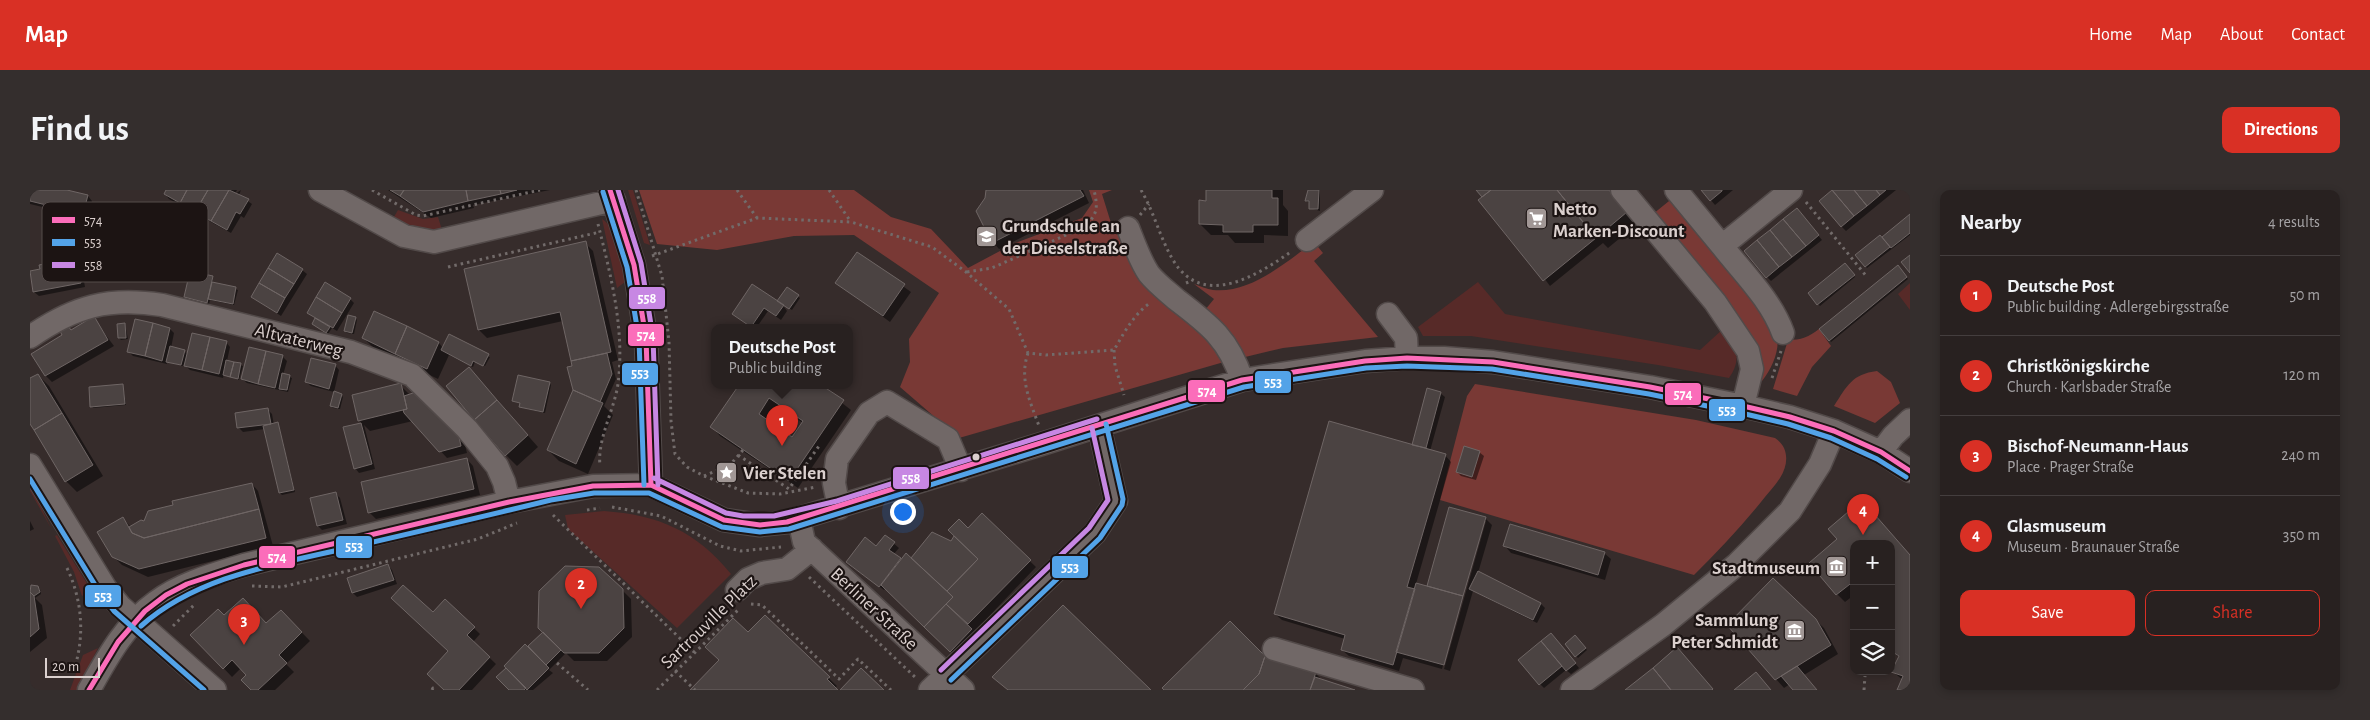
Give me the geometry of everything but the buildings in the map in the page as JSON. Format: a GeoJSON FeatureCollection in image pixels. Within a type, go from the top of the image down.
{"type":"FeatureCollection","features":[{"type":"Feature","properties":{"kind":"street"},"geometry":{"type":"LineString","coordinates":[[320,190],[392,231],[416,240],[426,241],[443,240],[605,198],[634,265],[646,338],[651,485]]}},
{"type":"Feature","properties":{"kind":"street"},"geometry":{"type":"LineString","coordinates":[[1307,240],[1372,190]]}},
{"type":"Feature","properties":{"kind":"street"},"geometry":{"type":"LineString","coordinates":[[1622,190],[1715,302],[1748,351],[1752,369],[1743,406]]}},
{"type":"Feature","properties":{"kind":"street"},"geometry":{"type":"LineString","coordinates":[[1676,190],[1766,301],[1777,316],[1783,333]]}},
{"type":"Feature","properties":{"kind":"street"},"geometry":{"type":"LineString","coordinates":[[1722,246],[1797,194]]}},
{"type":"Feature","properties":{"kind":"street"},"geometry":{"type":"LineString","coordinates":[[1128,228],[1149,274],[1167,292],[1210,325],[1226,342],[1242,380]]}},
{"type":"Feature","properties":{"kind":"street","name":"Altvaterweg"},"geometry":{"type":"LineString","coordinates":[[30,337],[69,314],[88,307],[118,301],[134,301],[162,305],[380,362],[421,382],[467,429],[497,466],[504,482],[509,502]]}},
{"type":"Feature","properties":{"kind":"street"},"geometry":{"type":"LineString","coordinates":[[1388,314],[1406,338],[1408,358]]}},
{"type":"Feature","properties":{"kind":"street"},"geometry":{"type":"LineString","coordinates":[[80,686],[136,620],[156,601],[207,576],[244,565],[509,502],[598,486],[651,485],[724,520],[760,524],[798,519],[1045,444],[1242,380],[1347,364],[1408,358],[1444,358],[1493,362],[1650,387],[1790,417],[1834,431],[1881,452],[1910,471]]}},
{"type":"Feature","properties":{"kind":"street"},"geometry":{"type":"LineString","coordinates":[[839,508],[834,483],[837,459],[869,413],[887,402],[948,439],[961,470]]}},
{"type":"Feature","properties":{"kind":"street"},"geometry":{"type":"LineString","coordinates":[[1881,452],[1893,436],[1910,420]]}},
{"type":"Feature","properties":{"kind":"street"},"geometry":{"type":"LineString","coordinates":[[933,683],[1095,533],[1116,501],[1099,426]]}},
{"type":"Feature","properties":{"kind":"street"},"geometry":{"type":"LineString","coordinates":[[1572,690],[1663,625],[1736,565],[1790,511],[1820,464],[1834,431]]}},
{"type":"Feature","properties":{"kind":"street"},"geometry":{"type":"LineString","coordinates":[[30,465],[106,589],[136,620],[215,690]]}},
{"type":"Feature","properties":{"kind":"street","name":"Berliner Straße"},"geometry":{"type":"LineString","coordinates":[[798,519],[804,542],[933,683],[963,690]]}},
{"type":"Feature","properties":{"kind":"street"},"geometry":{"type":"LineString","coordinates":[[745,597],[748,579],[762,573],[787,569],[812,549]]}},
{"type":"Feature","properties":{"kind":"street"},"geometry":{"type":"LineString","coordinates":[[1274,649],[1413,690]]}},
{"type":"Feature","properties":{"kind":"path"},"geometry":{"type":"LineString","coordinates":[[372,190],[416,215],[423,216],[540,190]]}},
{"type":"Feature","properties":{"kind":"path"},"geometry":{"type":"LineString","coordinates":[[636,190],[662,276],[669,342],[672,445],[679,460],[704,476],[732,488],[764,495],[780,494],[834,483]]}},
{"type":"Feature","properties":{"kind":"path"},"geometry":{"type":"LineString","coordinates":[[737,190],[757,218]]}},
{"type":"Feature","properties":{"kind":"path"},"geometry":{"type":"LineString","coordinates":[[829,190],[852,222]]}},
{"type":"Feature","properties":{"kind":"path"},"geometry":{"type":"LineString","coordinates":[[966,272],[992,268],[1084,227],[1093,219],[1098,206],[1094,190]]}},
{"type":"Feature","properties":{"kind":"path"},"geometry":{"type":"LineString","coordinates":[[1141,190],[1173,260],[1193,280],[1214,286],[1243,280],[1271,266],[1307,240]]}},
{"type":"Feature","properties":{"kind":"path"},"geometry":{"type":"LineString","coordinates":[[1797,194],[1867,277]]}},
{"type":"Feature","properties":{"kind":"path"},"geometry":{"type":"LineString","coordinates":[[584,510],[607,507],[598,486],[599,452],[617,386],[621,351],[609,267],[600,232],[605,198]]}},
{"type":"Feature","properties":{"kind":"path"},"geometry":{"type":"LineString","coordinates":[[634,265],[656,254],[757,218],[852,222],[932,248],[966,272],[1009,308],[1028,353],[1024,366],[1026,388],[1045,444]]}},
{"type":"Feature","properties":{"kind":"path"},"geometry":{"type":"LineString","coordinates":[[448,267],[600,232]]}},
{"type":"Feature","properties":{"kind":"path"},"geometry":{"type":"LineString","coordinates":[[1124,395],[1115,366],[1114,350],[1141,310],[1167,292],[1193,280]]}},
{"type":"Feature","properties":{"kind":"path"},"geometry":{"type":"LineString","coordinates":[[1770,384],[1782,347],[1783,333]]}},
{"type":"Feature","properties":{"kind":"path"},"geometry":{"type":"LineString","coordinates":[[1028,353],[1046,355],[1114,350]]}},
{"type":"Feature","properties":{"kind":"path"},"geometry":{"type":"LineString","coordinates":[[738,455],[789,489],[820,444]]}},
{"type":"Feature","properties":{"kind":"path"},"geometry":{"type":"LineString","coordinates":[[704,476],[730,465],[743,450]]}},
{"type":"Feature","properties":{"kind":"path"},"geometry":{"type":"LineString","coordinates":[[545,516],[560,513]]}},
{"type":"Feature","properties":{"kind":"path"},"geometry":{"type":"LineString","coordinates":[[553,514],[694,652]]}},
{"type":"Feature","properties":{"kind":"path"},"geometry":{"type":"LineString","coordinates":[[244,586],[282,586],[478,539],[522,520]]}},
{"type":"Feature","properties":{"kind":"path"},"geometry":{"type":"LineString","coordinates":[[65,562],[78,603],[82,633],[80,686]]}},
{"type":"Feature","properties":{"kind":"path"},"geometry":{"type":"LineString","coordinates":[[794,563],[933,683]]}},
{"type":"Feature","properties":{"kind":"path"},"geometry":{"type":"LineString","coordinates":[[745,597],[762,605],[839,679],[858,659],[891,690]]}},
{"type":"Feature","properties":{"kind":"path","name":"Sartrouville Platz"},"geometry":{"type":"LineString","coordinates":[[657,690],[745,597]]}},
{"type":"Feature","properties":{"kind":"path"},"geometry":{"type":"LineString","coordinates":[[160,640],[198,601]]}},
{"type":"Feature","properties":{"kind":"path"},"geometry":{"type":"LineString","coordinates":[[557,663],[588,690]]}},
{"type":"Feature","properties":{"kind":"path"},"geometry":{"type":"LineString","coordinates":[[675,671],[695,690]]}},
{"type":"Feature","properties":{"kind":"path"},"geometry":{"type":"LineString","coordinates":[[1864,690],[1865,676]]}},
{"type":"Feature","properties":{"kind":"shaded area"},"geometry":{"type":"Polygon","coordinates":[[[628,190],[633,190],[650,245],[644,243],[628,190]]]}},
{"type":"Feature","properties":{"kind":"shaded area"},"geometry":{"type":"Polygon","coordinates":[[[639,190],[854,190],[891,217],[931,229],[968,268],[1015,243],[1082,218],[1093,202],[1089,190],[1112,190],[1102,194],[1111,223],[1119,221],[1140,276],[1198,327],[1224,362],[959,438],[900,387],[910,362],[909,339],[939,293],[854,235],[794,236],[717,250],[657,244],[639,190]]]}},
{"type":"Feature","properties":{"kind":"shaded area"},"geometry":{"type":"Polygon","coordinates":[[[1674,197],[1747,285],[1771,322],[1778,341],[1772,365],[1762,381],[1761,367],[1653,214],[1674,197]]]}},
{"type":"Feature","properties":{"kind":"shaded area"},"geometry":{"type":"Polygon","coordinates":[[[398,210],[423,219],[438,217],[442,230],[424,230],[391,222],[398,210]]]}},
{"type":"Feature","properties":{"kind":"shaded area"},"geometry":{"type":"Polygon","coordinates":[[[602,219],[607,223],[615,238],[621,257],[625,282],[617,288],[602,219]]]}},
{"type":"Feature","properties":{"kind":"shaded area"},"geometry":{"type":"Polygon","coordinates":[[[1314,242],[1323,253],[1314,261],[1378,337],[1283,348],[1241,358],[1205,310],[1214,299],[1194,284],[1213,290],[1227,290],[1240,287],[1267,275],[1314,242]]]}},
{"type":"Feature","properties":{"kind":"shaded area"},"geometry":{"type":"Polygon","coordinates":[[[1478,282],[1505,314],[1700,350],[1723,329],[1732,341],[1737,359],[1736,365],[1729,378],[1471,336],[1423,336],[1418,327],[1478,282]]]}},
{"type":"Feature","properties":{"kind":"shaded area"},"geometry":{"type":"Polygon","coordinates":[[[1910,283],[1910,310],[1898,294],[1910,283]]]}},
{"type":"Feature","properties":{"kind":"shaded area"},"geometry":{"type":"Polygon","coordinates":[[[1819,329],[1831,346],[1812,367],[1797,396],[1773,389],[1788,340],[1805,338],[1819,329]]]}},
{"type":"Feature","properties":{"kind":"shaded area"},"geometry":{"type":"Polygon","coordinates":[[[1877,371],[1891,382],[1900,403],[1875,423],[1834,406],[1851,382],[1862,375],[1877,371]]]}},
{"type":"Feature","properties":{"kind":"shaded area"},"geometry":{"type":"Polygon","coordinates":[[[1475,384],[1696,420],[1775,438],[1780,442],[1785,451],[1785,467],[1778,481],[1753,512],[1694,575],[1440,500],[1467,396],[1475,384]]]}},
{"type":"Feature","properties":{"kind":"shaded area"},"geometry":{"type":"Polygon","coordinates":[[[30,484],[51,528],[30,491],[30,484]]]}},
{"type":"Feature","properties":{"kind":"shaded area"},"geometry":{"type":"Polygon","coordinates":[[[604,511],[642,516],[675,528],[690,536],[704,547],[731,574],[677,628],[568,529],[565,515],[604,511]]]}},
{"type":"Feature","properties":{"kind":"shaded area"},"geometry":{"type":"Polygon","coordinates":[[[57,535],[91,590],[82,596],[74,572],[55,536],[57,535]]]}},
{"type":"Feature","properties":{"kind":"shaded area"},"geometry":{"type":"Polygon","coordinates":[[[98,648],[77,690],[70,690],[83,655],[98,648]]]}},
{"type":"Feature","properties":{"kind":"transit line","name":"574"},"geometry":{"type":"LineString","coordinates":[[610,190],[634,265],[646,338],[651,485]]}},
{"type":"Feature","properties":{"kind":"transit line","name":"558"},"geometry":{"type":"LineString","coordinates":[[618,190],[641,263],[653,337],[658,485]]}},
{"type":"Feature","properties":{"kind":"transit line","name":"553"},"geometry":{"type":"LineString","coordinates":[[603,192],[627,267],[639,339],[644,485]]}},
{"type":"Feature","properties":{"kind":"transit line","name":"574"},"geometry":{"type":"LineString","coordinates":[[89,690],[118,642],[145,611],[166,595],[187,584],[244,565],[509,502],[593,486],[651,485],[724,520],[760,525],[787,522],[1242,380],[1365,361],[1407,358],[1493,362],[1650,387],[1790,417],[1834,431],[1881,452],[1910,471]]}},
{"type":"Feature","properties":{"kind":"transit line","name":"553"},"geometry":{"type":"LineString","coordinates":[[141,626],[164,608],[189,594],[242,573],[551,500],[594,493],[649,493],[722,527],[760,532],[789,529],[1244,387],[1366,368],[1407,366],[1492,369],[1649,394],[1788,424],[1831,438],[1877,459],[1906,477]]}},
{"type":"Feature","properties":{"kind":"transit line","name":"558"},"geometry":{"type":"LineString","coordinates":[[654,478],[726,513],[743,516],[774,516],[837,501],[1097,419]]}},
{"type":"Feature","properties":{"kind":"transit line","name":"553"},"geometry":{"type":"LineString","coordinates":[[951,680],[1100,538],[1122,505],[1123,499],[1106,424]]}},
{"type":"Feature","properties":{"kind":"transit line","name":"558"},"geometry":{"type":"LineString","coordinates":[[941,670],[1089,528],[1108,500],[1092,428]]}},
{"type":"Feature","properties":{"kind":"transit line","name":"553"},"geometry":{"type":"LineString","coordinates":[[30,479],[100,593],[114,611],[204,690]]}},
{"type":"Feature","properties":{"kind":"place","name":"Netto Marken-Discount"},"geometry":{"type":"Point","coordinates":[1537,219]}},
{"type":"Feature","properties":{"kind":"place","name":"Grundschule an der Dieselstraße"},"geometry":{"type":"Point","coordinates":[986,236]}},
{"type":"Feature","properties":{"kind":"place","name":"Deutsche Post"},"geometry":{"type":"Point","coordinates":[782,446]}},
{"type":"Feature","properties":{"kind":"place","name":"Vier Stelen"},"geometry":{"type":"Point","coordinates":[727,472]}},
{"type":"Feature","properties":{"kind":"place","name":"Glasmuseum"},"geometry":{"type":"Point","coordinates":[1863,535]}},
{"type":"Feature","properties":{"kind":"place","name":"Stadtmuseum"},"geometry":{"type":"Point","coordinates":[1836,567]}},
{"type":"Feature","properties":{"kind":"place","name":"Christkönigskirche"},"geometry":{"type":"Point","coordinates":[581,609]}},
{"type":"Feature","properties":{"kind":"place","name":"Sammlung Peter Schmidt"},"geometry":{"type":"Point","coordinates":[1794,630]}},
{"type":"Feature","properties":{"kind":"place","name":"Bischof-Neumann-Haus"},"geometry":{"type":"Point","coordinates":[244,645]}}]}
